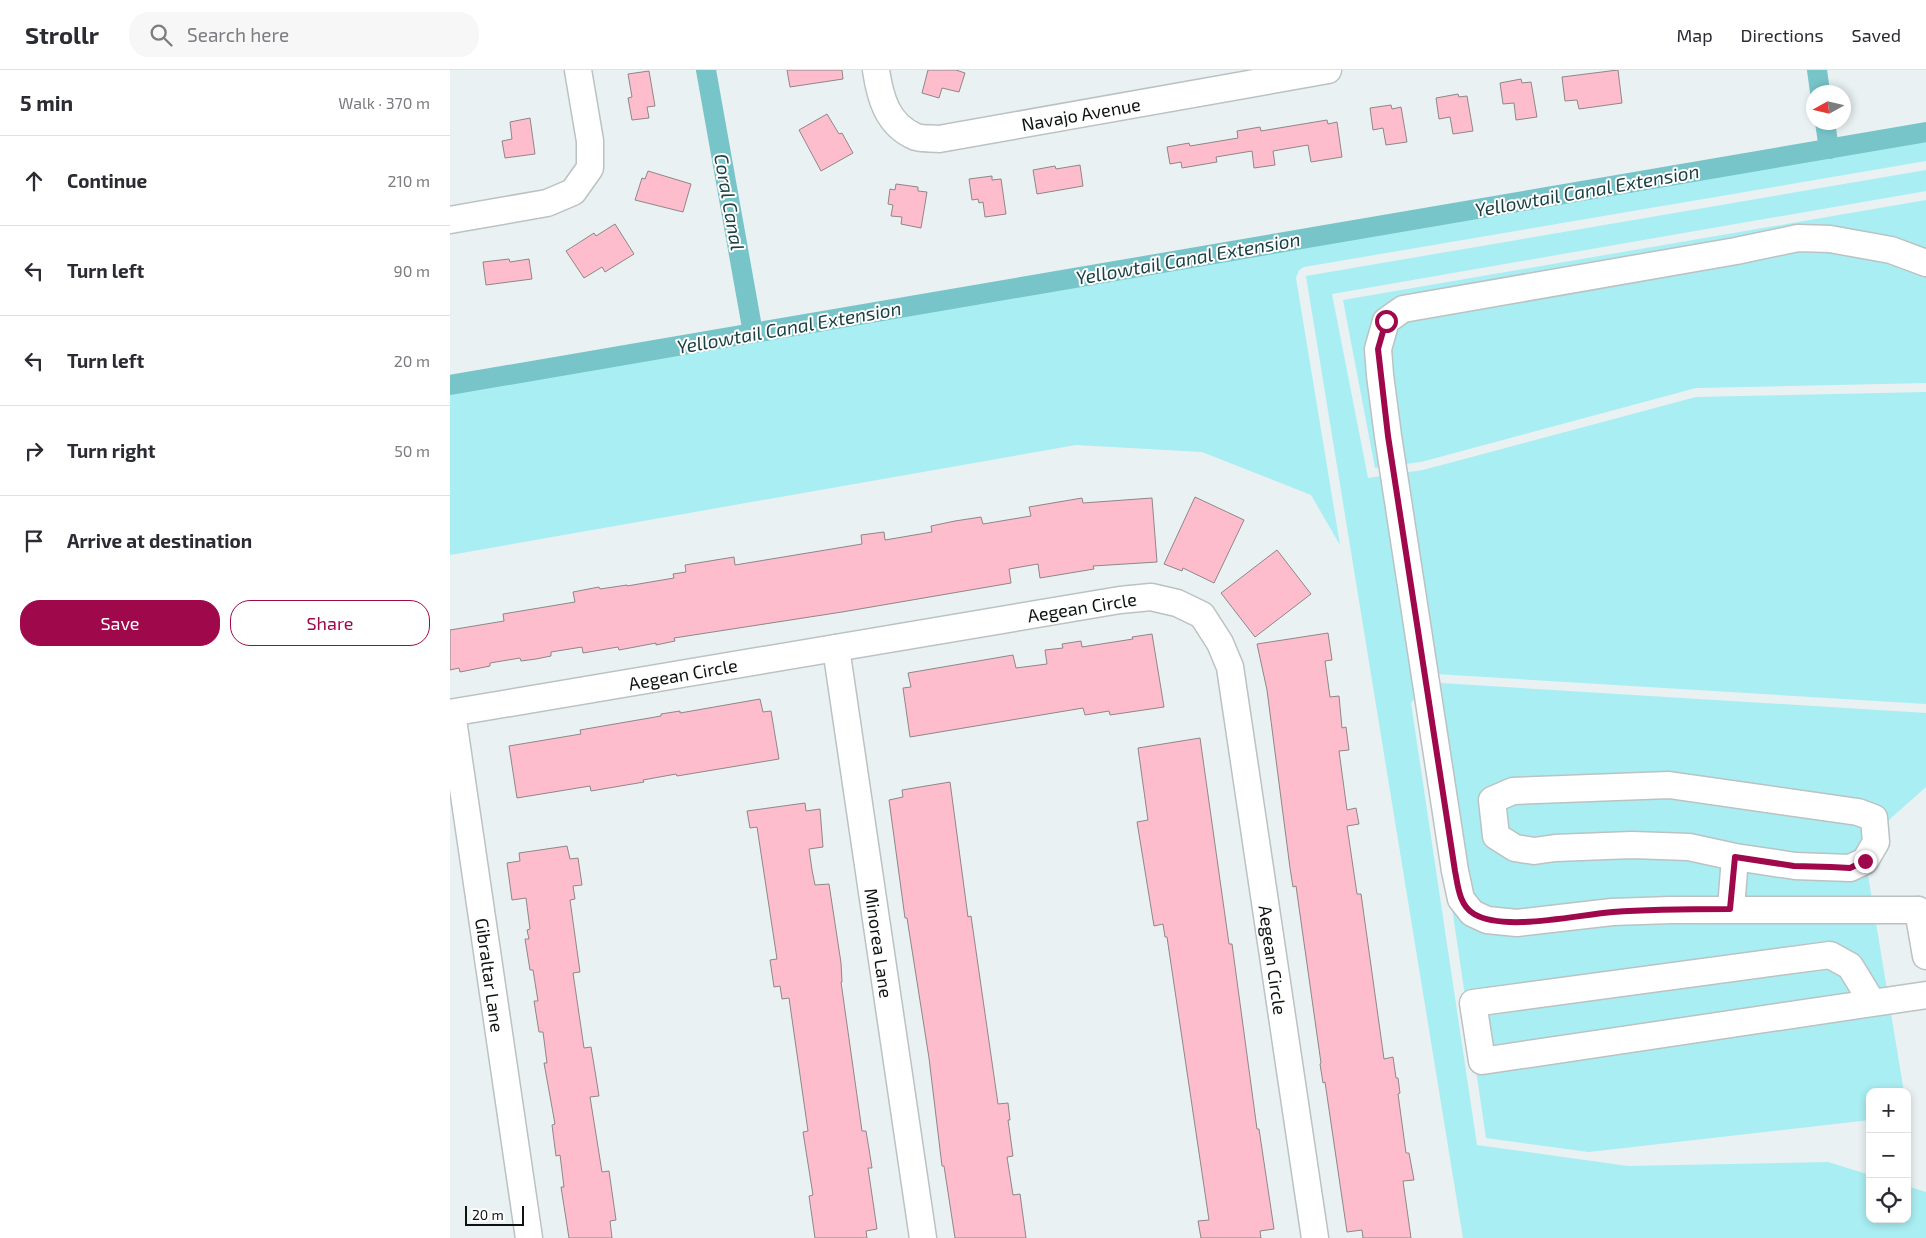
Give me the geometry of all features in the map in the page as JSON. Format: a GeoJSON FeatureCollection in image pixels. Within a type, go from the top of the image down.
{"type":"FeatureCollection","features":[{"type":"Feature","properties":{"kind":"street"},"geometry":{"type":"LineString","coordinates":[[450,220],[547,203],[574,192],[590,168],[590,141],[578,70]]}},
{"type":"Feature","properties":{"kind":"street","name":"Navajo Avenue"},"geometry":{"type":"LineString","coordinates":[[876,70],[880,95],[894,123],[916,137],[939,139],[1328,70]]}},
{"type":"Feature","properties":{"kind":"street"},"geometry":{"type":"LineString","coordinates":[[1926,263],[1890,250],[1830,239],[1798,238],[1736,251],[1402,309],[1386,321],[1378,349],[1388,436],[1455,871],[1461,899],[1472,913],[1487,920],[1517,923],[1612,912],[1922,907],[1926,956]]}},
{"type":"Feature","properties":{"kind":"street","name":"Aegean Circle"},"geometry":{"type":"LineString","coordinates":[[451,713],[1120,600],[1151,597],[1177,603],[1202,615],[1220,642],[1230,667],[1315,1238]]}},
{"type":"Feature","properties":{"kind":"street","name":"Minorea Lane"},"geometry":{"type":"LineString","coordinates":[[836,648],[923,1238]]}},
{"type":"Feature","properties":{"kind":"street","name":"Gibraltar Lane"},"geometry":{"type":"LineString","coordinates":[[451,713],[529,1238]]}},
{"type":"Feature","properties":{"kind":"street"},"geometry":{"type":"LineString","coordinates":[[1669,785],[1858,812],[1874,818],[1876,842],[1865,861],[1850,868],[1794,866],[1735,857],[1689,847],[1670,846],[1632,845],[1555,848],[1534,851],[1515,848],[1496,836],[1492,800],[1513,791],[1669,785]]}},
{"type":"Feature","properties":{"kind":"street"},"geometry":{"type":"LineString","coordinates":[[1730,909],[1735,857]]}},
{"type":"Feature","properties":{"kind":"street"},"geometry":{"type":"LineString","coordinates":[[1872,1002],[1850,966],[1830,955],[1473,1003],[1482,1061],[1926,995]]}},
{"type":"Feature","properties":{"kind":"shaded area"},"geometry":{"type":"Polygon","coordinates":[[[1926,125],[1926,161],[1304,267],[1299,270],[1296,278],[1340,545],[1311,495],[1202,452],[1076,445],[450,555],[450,379],[1926,125]]]}},
{"type":"Feature","properties":{"kind":"shaded area"},"geometry":{"type":"Polygon","coordinates":[[[1926,170],[1926,191],[1332,294],[1368,478],[1423,470],[1696,397],[1926,392],[1926,704],[1436,674],[1411,703],[1477,1145],[1628,1166],[1828,1162],[1866,1174],[1866,1223],[1911,1223],[1911,1187],[1926,1192],[1926,1238],[1463,1238],[1306,276],[1926,170]]]}},
{"type":"Feature","properties":{"kind":"shaded area"},"geometry":{"type":"Polygon","coordinates":[[[1926,200],[1926,383],[1696,388],[1421,462],[1375,468],[1343,300],[1926,200]]]}},
{"type":"Feature","properties":{"kind":"shaded area"},"geometry":{"type":"Polygon","coordinates":[[[1440,683],[1926,713],[1926,787],[1891,818],[1873,838],[1866,863],[1903,1088],[1866,1088],[1866,1120],[1589,1152],[1486,1138],[1422,705],[1440,683]]]}},
{"type":"Feature","properties":{"kind":"building"},"geometry":{"type":"Polygon","coordinates":[[[787,70],[842,70],[843,79],[790,87],[787,70]]]}},
{"type":"Feature","properties":{"kind":"building"},"geometry":{"type":"Polygon","coordinates":[[[928,70],[956,70],[965,73],[959,92],[942,88],[939,98],[922,93],[928,70]]]}},
{"type":"Feature","properties":{"kind":"building"},"geometry":{"type":"Polygon","coordinates":[[[1618,70],[1622,103],[1579,109],[1577,100],[1565,101],[1562,77],[1618,70]]]}},
{"type":"Feature","properties":{"kind":"building"},"geometry":{"type":"Polygon","coordinates":[[[649,71],[655,106],[647,107],[649,118],[632,120],[628,98],[632,97],[628,74],[649,71]]]}},
{"type":"Feature","properties":{"kind":"building"},"geometry":{"type":"Polygon","coordinates":[[[1521,79],[1522,83],[1531,82],[1537,117],[1516,120],[1514,103],[1503,104],[1500,83],[1521,79]]]}},
{"type":"Feature","properties":{"kind":"building"},"geometry":{"type":"Polygon","coordinates":[[[1458,94],[1459,97],[1467,96],[1473,131],[1453,134],[1450,117],[1439,119],[1436,98],[1458,94]]]}},
{"type":"Feature","properties":{"kind":"building"},"geometry":{"type":"Polygon","coordinates":[[[1391,105],[1392,109],[1401,107],[1407,142],[1386,145],[1383,128],[1373,130],[1370,108],[1391,105]]]}},
{"type":"Feature","properties":{"kind":"building"},"geometry":{"type":"Polygon","coordinates":[[[827,114],[839,134],[842,133],[853,153],[821,171],[799,130],[827,114]]]}},
{"type":"Feature","properties":{"kind":"building"},"geometry":{"type":"Polygon","coordinates":[[[530,118],[535,154],[505,158],[502,141],[512,139],[510,122],[530,118]]]}},
{"type":"Feature","properties":{"kind":"building"},"geometry":{"type":"Polygon","coordinates":[[[1327,120],[1328,124],[1337,122],[1342,157],[1311,162],[1308,145],[1273,151],[1275,165],[1254,168],[1252,151],[1216,157],[1217,162],[1182,168],[1181,162],[1170,164],[1167,147],[1189,143],[1190,146],[1238,138],[1237,131],[1260,127],[1261,131],[1327,120]]]}},
{"type":"Feature","properties":{"kind":"building"},"geometry":{"type":"Polygon","coordinates":[[[1080,165],[1083,186],[1037,194],[1033,170],[1055,166],[1056,169],[1080,165]]]}},
{"type":"Feature","properties":{"kind":"building"},"geometry":{"type":"Polygon","coordinates":[[[648,171],[691,184],[683,212],[635,200],[642,178],[645,179],[648,171]]]}},
{"type":"Feature","properties":{"kind":"building"},"geometry":{"type":"Polygon","coordinates":[[[992,176],[992,180],[1001,179],[1006,214],[985,217],[983,202],[979,203],[978,199],[972,200],[969,179],[992,176]]]}},
{"type":"Feature","properties":{"kind":"building"},"geometry":{"type":"Polygon","coordinates":[[[896,184],[918,187],[918,191],[927,192],[921,228],[901,224],[902,217],[891,216],[893,205],[888,204],[890,189],[895,190],[896,184]]]}},
{"type":"Feature","properties":{"kind":"building"},"geometry":{"type":"Polygon","coordinates":[[[615,224],[634,254],[605,272],[602,267],[584,278],[566,251],[594,233],[596,236],[615,224]]]}},
{"type":"Feature","properties":{"kind":"building"},"geometry":{"type":"Polygon","coordinates":[[[509,259],[510,262],[529,259],[532,279],[486,285],[483,262],[509,259]]]}},
{"type":"Feature","properties":{"kind":"building"},"geometry":{"type":"Polygon","coordinates":[[[1195,497],[1244,520],[1214,583],[1183,568],[1182,571],[1164,564],[1195,497]]]}},
{"type":"Feature","properties":{"kind":"building"},"geometry":{"type":"Polygon","coordinates":[[[1082,498],[1083,503],[1152,498],[1157,562],[1093,566],[1094,569],[1040,578],[1038,564],[1009,569],[1011,583],[674,638],[675,641],[656,645],[656,643],[619,650],[618,647],[583,653],[582,647],[551,652],[551,656],[536,659],[521,661],[520,658],[490,663],[490,666],[460,672],[459,668],[450,670],[450,630],[504,621],[503,614],[575,602],[573,592],[674,578],[673,574],[686,572],[685,565],[734,557],[735,565],[862,544],[861,535],[884,532],[885,540],[932,532],[931,526],[955,521],[981,517],[983,524],[1031,516],[1029,507],[1082,498]]]}},
{"type":"Feature","properties":{"kind":"building"},"geometry":{"type":"Polygon","coordinates":[[[1277,550],[1311,594],[1255,637],[1221,593],[1277,550]]]}},
{"type":"Feature","properties":{"kind":"building"},"geometry":{"type":"Polygon","coordinates":[[[1328,633],[1332,660],[1325,661],[1330,697],[1339,696],[1342,728],[1346,727],[1349,750],[1339,751],[1347,810],[1356,808],[1359,824],[1347,826],[1357,894],[1361,894],[1384,1059],[1393,1057],[1396,1078],[1398,1078],[1400,1093],[1398,1094],[1406,1153],[1409,1153],[1414,1180],[1403,1181],[1411,1238],[1363,1238],[1362,1230],[1347,1232],[1325,1082],[1323,1083],[1320,1064],[1296,886],[1293,887],[1290,868],[1267,690],[1257,644],[1328,633]]]}},
{"type":"Feature","properties":{"kind":"building"},"geometry":{"type":"Polygon","coordinates":[[[1152,634],[1164,707],[1110,715],[1109,711],[1085,715],[1083,708],[910,737],[903,688],[911,687],[908,673],[1013,655],[1016,668],[1047,664],[1045,650],[1063,648],[1062,644],[1081,641],[1082,647],[1152,634]]]}},
{"type":"Feature","properties":{"kind":"building"},"geometry":{"type":"Polygon","coordinates":[[[760,699],[763,712],[771,711],[779,759],[677,776],[676,774],[643,780],[644,782],[591,791],[590,786],[517,798],[509,746],[581,734],[580,730],[661,716],[661,714],[680,711],[680,713],[760,699]]]}},
{"type":"Feature","properties":{"kind":"building"},"geometry":{"type":"Polygon","coordinates":[[[1200,738],[1229,944],[1232,944],[1257,1129],[1259,1129],[1274,1229],[1260,1231],[1261,1238],[1201,1238],[1198,1221],[1209,1220],[1167,937],[1165,937],[1163,924],[1154,926],[1137,822],[1148,820],[1138,748],[1200,738]]]}},
{"type":"Feature","properties":{"kind":"building"},"geometry":{"type":"Polygon","coordinates":[[[950,782],[968,917],[971,916],[998,1104],[1008,1103],[1010,1120],[1008,1120],[1013,1156],[1007,1157],[1013,1195],[1020,1194],[1026,1238],[955,1238],[944,1166],[942,1166],[929,1058],[907,918],[905,918],[889,800],[903,797],[902,790],[950,782]]]}},
{"type":"Feature","properties":{"kind":"building"},"geometry":{"type":"Polygon","coordinates":[[[805,803],[806,811],[820,809],[823,847],[809,849],[812,870],[815,885],[829,884],[862,1131],[866,1131],[872,1168],[868,1168],[877,1229],[866,1231],[867,1238],[815,1238],[809,1196],[813,1195],[803,1132],[808,1131],[789,998],[782,999],[780,986],[774,987],[770,960],[777,959],[757,827],[750,828],[747,811],[805,803]]]}},
{"type":"Feature","properties":{"kind":"building"},"geometry":{"type":"Polygon","coordinates":[[[567,846],[570,859],[578,858],[582,885],[573,886],[575,899],[570,900],[580,972],[573,973],[584,1048],[591,1047],[599,1096],[590,1097],[602,1172],[609,1171],[616,1220],[610,1221],[612,1238],[569,1238],[561,1187],[564,1187],[560,1155],[556,1156],[552,1125],[555,1124],[544,1063],[547,1063],[543,1032],[539,1032],[534,1001],[538,1001],[525,939],[529,939],[527,930],[530,929],[526,898],[512,900],[507,863],[520,861],[519,853],[567,846]]]}},
{"type":"Feature","properties":{"kind":"waterway","name":"Coral Canal"},"geometry":{"type":"LineString","coordinates":[[706,70],[753,333]]}},
{"type":"Feature","properties":{"kind":"waterway"},"geometry":{"type":"LineString","coordinates":[[1817,70],[1819,85]]}},
{"type":"Feature","properties":{"kind":"waterway"},"geometry":{"type":"LineString","coordinates":[[1826,130],[1829,149]]}},
{"type":"Feature","properties":{"kind":"waterway","name":"Yellowtail Canal Extension"},"geometry":{"type":"LineString","coordinates":[[450,385],[1926,132]]}},
{"type":"Feature","properties":{"kind":"route"},"geometry":{"type":"LineString","coordinates":[[1386,321],[1378,349],[1388,436],[1455,871],[1461,899],[1472,913],[1487,920],[1517,923],[1612,912],[1730,909],[1735,857],[1794,866],[1850,868],[1865,861]]}}]}
